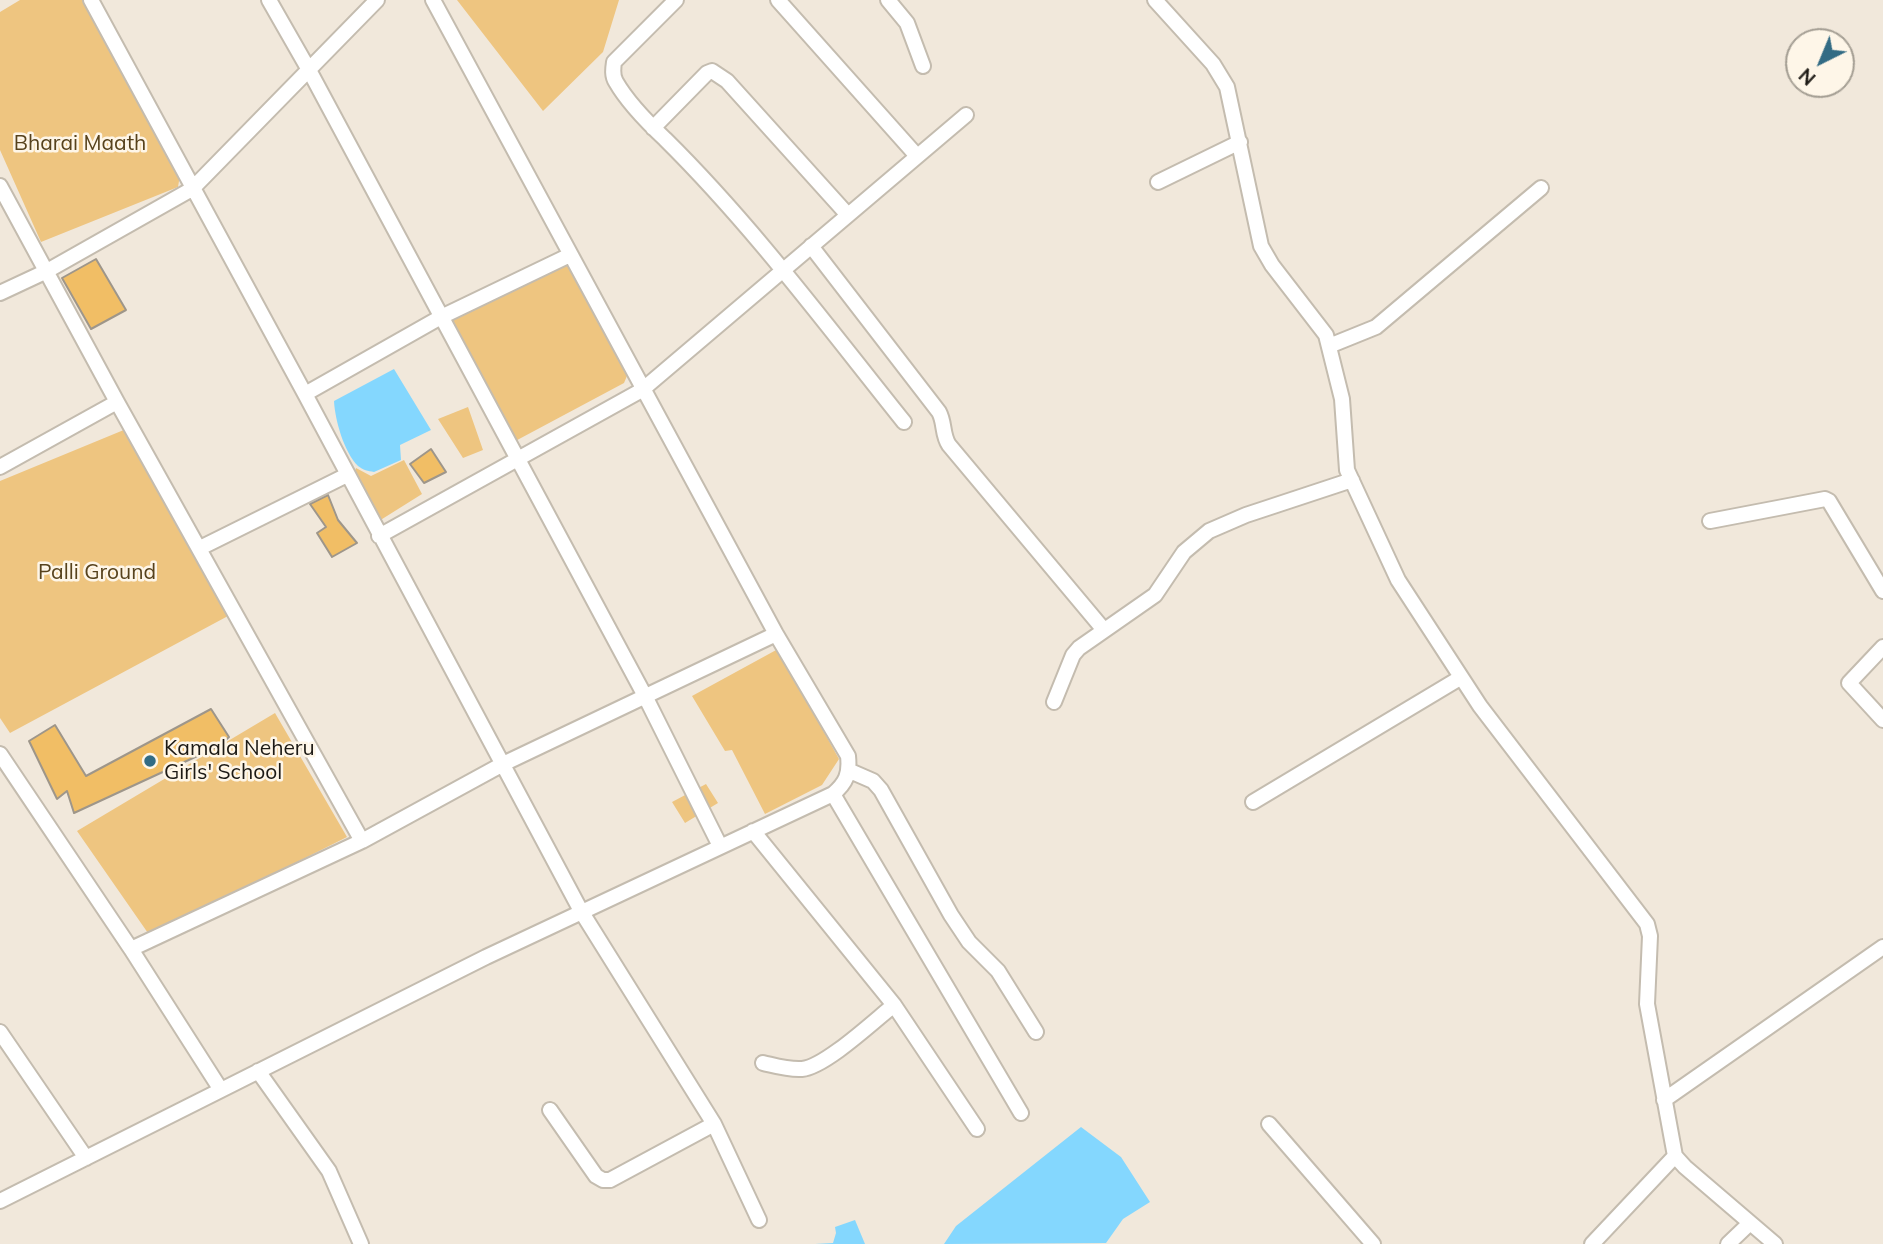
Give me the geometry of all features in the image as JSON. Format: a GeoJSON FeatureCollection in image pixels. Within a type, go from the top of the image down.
{"type":"FeatureCollection","features":[{"type":"Feature","properties":{"kind":"street"},"geometry":{"type":"LineString","coordinates":[[91,0],[581,911],[714,1124],[758,1220]]}},
{"type":"Feature","properties":{"kind":"street"},"geometry":{"type":"LineString","coordinates":[[268,0],[309,70],[645,696],[720,846]]}},
{"type":"Feature","properties":{"kind":"street"},"geometry":{"type":"LineString","coordinates":[[0,293],[47,271],[192,189],[377,0]]}},
{"type":"Feature","properties":{"kind":"street"},"geometry":{"type":"LineString","coordinates":[[0,1201],[581,911],[833,794],[844,785],[850,771],[848,757],[776,634],[642,390],[433,0]]}},
{"type":"Feature","properties":{"kind":"street"},"geometry":{"type":"LineString","coordinates":[[676,0],[614,62],[615,81],[653,128],[783,270],[904,422]]}},
{"type":"Feature","properties":{"kind":"street"},"geometry":{"type":"LineString","coordinates":[[778,0],[918,156]]}},
{"type":"Feature","properties":{"kind":"street"},"geometry":{"type":"LineString","coordinates":[[888,0],[907,23],[923,66]]}},
{"type":"Feature","properties":{"kind":"street"},"geometry":{"type":"LineString","coordinates":[[1155,0],[1220,75],[1231,102],[1261,246],[1272,265],[1323,329],[1342,399],[1347,470],[1398,580],[1460,678],[1647,924],[1650,936],[1647,1004],[1675,1156],[1775,1244]]}},
{"type":"Feature","properties":{"kind":"street"},"geometry":{"type":"LineString","coordinates":[[653,128],[712,71],[727,81],[848,214]]}},
{"type":"Feature","properties":{"kind":"street"},"geometry":{"type":"LineString","coordinates":[[379,536],[642,390],[967,115]]}},
{"type":"Feature","properties":{"kind":"street"},"geometry":{"type":"LineString","coordinates":[[1158,182],[1240,142]]}},
{"type":"Feature","properties":{"kind":"street"},"geometry":{"type":"LineString","coordinates":[[0,186],[362,841]]}},
{"type":"Feature","properties":{"kind":"street"},"geometry":{"type":"LineString","coordinates":[[1329,346],[1376,327],[1541,188]]}},
{"type":"Feature","properties":{"kind":"street"},"geometry":{"type":"LineString","coordinates":[[810,246],[939,412],[949,445],[1104,630]]}},
{"type":"Feature","properties":{"kind":"street"},"geometry":{"type":"LineString","coordinates":[[305,394],[441,317],[570,255]]}},
{"type":"Feature","properties":{"kind":"street"},"geometry":{"type":"LineString","coordinates":[[0,467],[117,402]]}},
{"type":"Feature","properties":{"kind":"street"},"geometry":{"type":"LineString","coordinates":[[200,548],[347,475]]}},
{"type":"Feature","properties":{"kind":"street"},"geometry":{"type":"LineString","coordinates":[[1054,702],[1079,648],[1155,595],[1184,552],[1209,531],[1245,515],[1352,480]]}},
{"type":"Feature","properties":{"kind":"street"},"geometry":{"type":"LineString","coordinates":[[1710,521],[1825,499],[1829,501],[1883,591]]}},
{"type":"Feature","properties":{"kind":"street"},"geometry":{"type":"LineString","coordinates":[[131,949],[362,841],[503,764],[776,634]]}},
{"type":"Feature","properties":{"kind":"street"},"geometry":{"type":"LineString","coordinates":[[1883,647],[1849,683],[1883,720]]}},
{"type":"Feature","properties":{"kind":"street"},"geometry":{"type":"LineString","coordinates":[[1253,802],[1460,678]]}},
{"type":"Feature","properties":{"kind":"street"},"geometry":{"type":"LineString","coordinates":[[0,754],[131,949],[220,1090]]}},
{"type":"Feature","properties":{"kind":"street"},"geometry":{"type":"LineString","coordinates":[[850,771],[873,781],[881,789],[951,915],[969,942],[999,971],[1036,1032]]}},
{"type":"Feature","properties":{"kind":"street"},"geometry":{"type":"LineString","coordinates":[[833,794],[1021,1113]]}},
{"type":"Feature","properties":{"kind":"street"},"geometry":{"type":"LineString","coordinates":[[753,831],[894,1005],[977,1129]]}},
{"type":"Feature","properties":{"kind":"street"},"geometry":{"type":"LineString","coordinates":[[1664,1100],[1883,947]]}},
{"type":"Feature","properties":{"kind":"street"},"geometry":{"type":"LineString","coordinates":[[763,1063],[790,1069],[805,1069],[821,1063],[894,1005]]}},
{"type":"Feature","properties":{"kind":"street"},"geometry":{"type":"LineString","coordinates":[[0,1032],[86,1158]]}},
{"type":"Feature","properties":{"kind":"street"},"geometry":{"type":"LineString","coordinates":[[258,1072],[329,1171],[360,1244]]}},
{"type":"Feature","properties":{"kind":"street"},"geometry":{"type":"LineString","coordinates":[[550,1110],[596,1176],[603,1180],[610,1180],[714,1124]]}},
{"type":"Feature","properties":{"kind":"street"},"geometry":{"type":"LineString","coordinates":[[1269,1124],[1373,1244]]}},
{"type":"Feature","properties":{"kind":"street"},"geometry":{"type":"LineString","coordinates":[[1592,1244],[1675,1156]]}},
{"type":"Feature","properties":{"kind":"street"},"geometry":{"type":"LineString","coordinates":[[1728,1244],[1750,1223]]}},
{"type":"Feature","properties":{"kind":"green space","name":"Bharai Maath"},"geometry":{"type":"Polygon","coordinates":[[[20,0],[85,0],[181,169],[178,187],[41,242],[0,150],[0,12],[20,0]]]}},
{"type":"Feature","properties":{"kind":"green space"},"geometry":{"type":"Polygon","coordinates":[[[457,0],[619,0],[603,52],[543,111],[457,0]]]}},
{"type":"Feature","properties":{"kind":"green space"},"geometry":{"type":"Polygon","coordinates":[[[569,261],[629,371],[624,383],[506,446],[443,319],[569,261]]]}},
{"type":"Feature","properties":{"kind":"green space"},"geometry":{"type":"Polygon","coordinates":[[[468,407],[483,450],[463,458],[438,419],[468,407]]]}},
{"type":"Feature","properties":{"kind":"green space","name":"Palli Ground"},"geometry":{"type":"Polygon","coordinates":[[[131,427],[228,616],[10,733],[0,718],[0,481],[131,427]]]}},
{"type":"Feature","properties":{"kind":"green space"},"geometry":{"type":"Polygon","coordinates":[[[404,460],[422,494],[379,521],[355,471],[356,468],[371,476],[404,460]]]}},
{"type":"Feature","properties":{"kind":"green space"},"geometry":{"type":"Polygon","coordinates":[[[778,649],[839,759],[822,785],[765,814],[732,750],[725,751],[692,696],[778,649]]]}},
{"type":"Feature","properties":{"kind":"green space"},"geometry":{"type":"Polygon","coordinates":[[[275,713],[347,837],[150,936],[77,831],[275,713]]]}},
{"type":"Feature","properties":{"kind":"green space"},"geometry":{"type":"Polygon","coordinates":[[[706,784],[718,803],[685,823],[672,802],[706,784]]]}},
{"type":"Feature","properties":{"kind":"water"},"geometry":{"type":"Polygon","coordinates":[[[394,369],[431,430],[400,445],[401,460],[374,472],[368,471],[358,466],[348,453],[338,426],[334,401],[394,369]]]}},
{"type":"Feature","properties":{"kind":"water"},"geometry":{"type":"Polygon","coordinates":[[[1081,1127],[1121,1157],[1150,1202],[1123,1219],[1106,1243],[944,1244],[956,1226],[1081,1127]]]}},
{"type":"Feature","properties":{"kind":"water"},"geometry":{"type":"Polygon","coordinates":[[[855,1220],[865,1244],[815,1244],[833,1243],[835,1227],[855,1220]]]}},
{"type":"Feature","properties":{"kind":"building"},"geometry":{"type":"Polygon","coordinates":[[[96,259],[126,310],[91,329],[62,278],[96,259]]]}},
{"type":"Feature","properties":{"kind":"building"},"geometry":{"type":"Polygon","coordinates":[[[431,449],[446,472],[424,483],[410,464],[431,449]]]}},
{"type":"Feature","properties":{"kind":"building"},"geometry":{"type":"Polygon","coordinates":[[[328,495],[338,520],[357,543],[332,557],[317,533],[326,527],[310,504],[328,495]]]}},
{"type":"Feature","properties":{"kind":"building","name":"Kamala Neheru Girls' School"},"geometry":{"type":"Polygon","coordinates":[[[211,709],[229,737],[219,746],[74,813],[67,791],[57,799],[29,741],[55,725],[86,776],[211,709]]]}},
{"type":"Feature","properties":{"kind":"place","name":"Kamala Neheru Girls' School"},"geometry":{"type":"Point","coordinates":[150,761]}}]}
